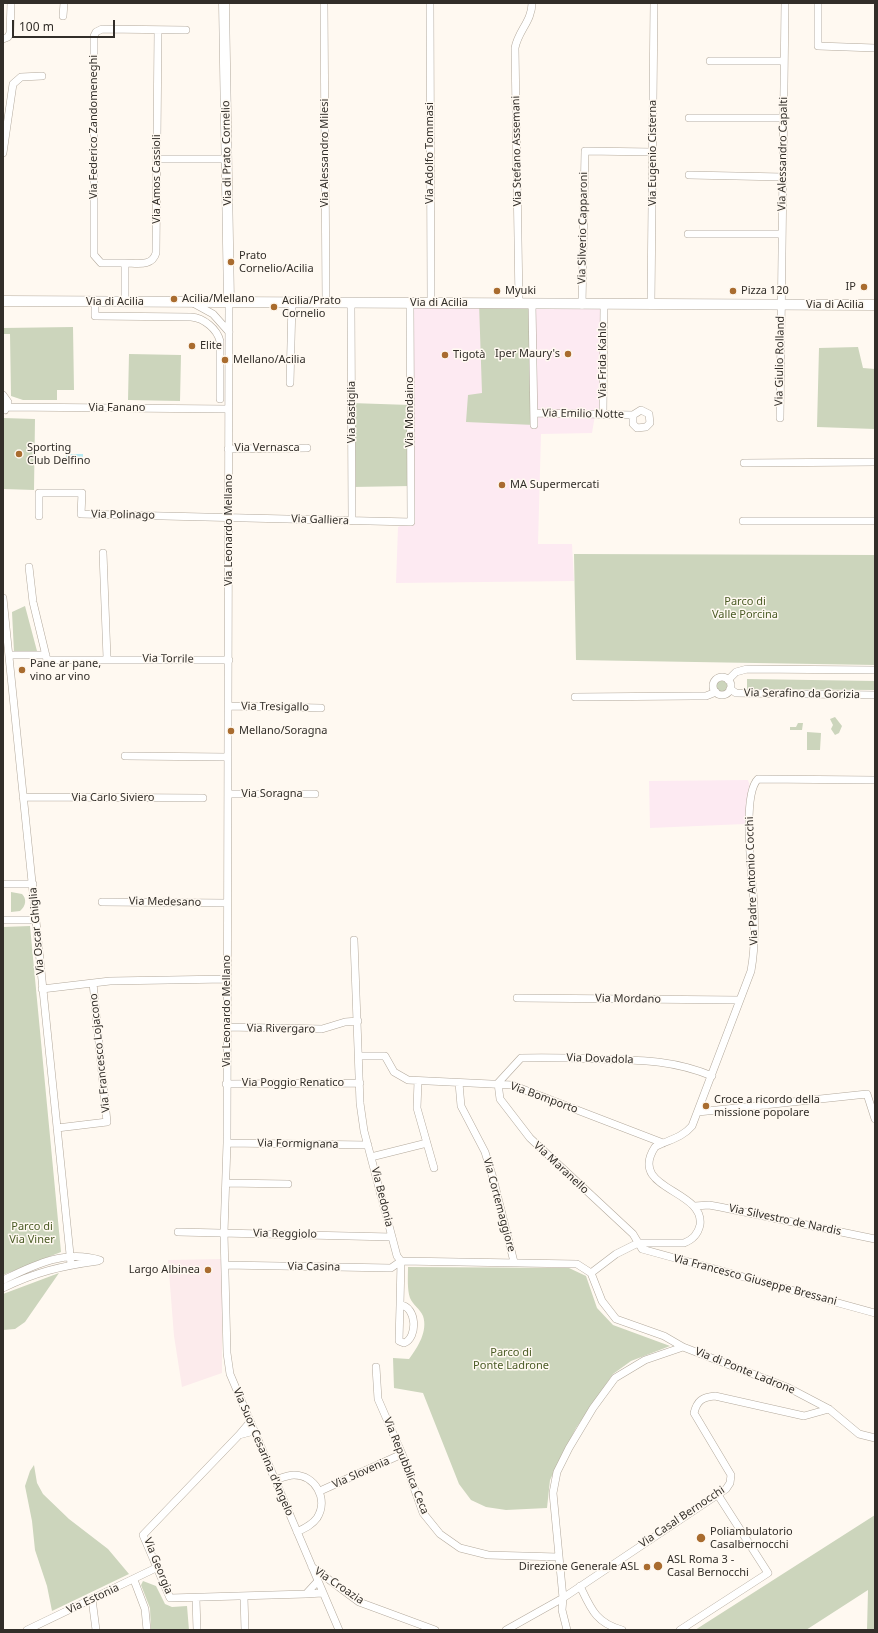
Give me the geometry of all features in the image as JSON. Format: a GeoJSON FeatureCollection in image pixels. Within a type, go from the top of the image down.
{"type":"FeatureCollection","features":[{"type":"Feature","properties":{"kind":"street"},"geometry":{"type":"LineString","coordinates":[[3,39],[8,37],[10,33],[11,3]]}},
{"type":"Feature","properties":{"kind":"street"},"geometry":{"type":"LineString","coordinates":[[63,16],[64,3]]}},
{"type":"Feature","properties":{"kind":"street","name":"Via di Prato Cornelio"},"geometry":{"type":"LineString","coordinates":[[224,3],[229,302]]}},
{"type":"Feature","properties":{"kind":"street","name":"Via Alessandro Milesi"},"geometry":{"type":"LineString","coordinates":[[324,3],[326,303]]}},
{"type":"Feature","properties":{"kind":"street","name":"Via Adolfo Tommasi"},"geometry":{"type":"LineString","coordinates":[[430,3],[431,303]]}},
{"type":"Feature","properties":{"kind":"street","name":"Via Stefano Assemani"},"geometry":{"type":"LineString","coordinates":[[519,303],[515,48],[518,35],[529,19],[532,3]]}},
{"type":"Feature","properties":{"kind":"street","name":"Via Eugenio Cisterna"},"geometry":{"type":"LineString","coordinates":[[652,303],[654,3]]}},
{"type":"Feature","properties":{"kind":"street","name":"Via Alessandro Capalti"},"geometry":{"type":"LineString","coordinates":[[781,304],[785,3]]}},
{"type":"Feature","properties":{"kind":"street"},"geometry":{"type":"LineString","coordinates":[[818,3],[818,46],[875,48]]}},
{"type":"Feature","properties":{"kind":"street","name":"Via Federico Zandomeneghi"},"geometry":{"type":"LineString","coordinates":[[125,263],[101,263],[94,255],[94,36],[96,32],[102,29],[186,30]]}},
{"type":"Feature","properties":{"kind":"street","name":"Via Amos Cassioli"},"geometry":{"type":"LineString","coordinates":[[125,263],[147,263],[156,255],[158,30]]}},
{"type":"Feature","properties":{"kind":"street"},"geometry":{"type":"LineString","coordinates":[[710,61],[784,61]]}},
{"type":"Feature","properties":{"kind":"street"},"geometry":{"type":"LineString","coordinates":[[3,153],[13,84],[21,77],[42,76]]}},
{"type":"Feature","properties":{"kind":"street"},"geometry":{"type":"LineString","coordinates":[[688,118],[784,118]]}},
{"type":"Feature","properties":{"kind":"street","name":"Via Silverio Capparoni"},"geometry":{"type":"LineString","coordinates":[[582,304],[585,151],[654,152]]}},
{"type":"Feature","properties":{"kind":"street"},"geometry":{"type":"LineString","coordinates":[[157,159],[227,159]]}},
{"type":"Feature","properties":{"kind":"street"},"geometry":{"type":"LineString","coordinates":[[689,175],[783,177]]}},
{"type":"Feature","properties":{"kind":"street"},"geometry":{"type":"LineString","coordinates":[[688,234],[782,234]]}},
{"type":"Feature","properties":{"kind":"street"},"geometry":{"type":"LineString","coordinates":[[125,263],[125,302]]}},
{"type":"Feature","properties":{"kind":"street","name":"Via di Acilia"},"geometry":{"type":"LineString","coordinates":[[3,301],[532,303],[604,305],[652,303],[875,305]]}},
{"type":"Feature","properties":{"kind":"street"},"geometry":{"type":"LineString","coordinates":[[95,302],[95,316],[199,318],[219,337],[220,399]]}},
{"type":"Feature","properties":{"kind":"street"},"geometry":{"type":"LineString","coordinates":[[193,302],[213,314],[229,332]]}},
{"type":"Feature","properties":{"kind":"street","name":"Via Leonardo Mellano"},"geometry":{"type":"LineString","coordinates":[[225,1265],[224,1233],[227,1143],[229,302]]}},
{"type":"Feature","properties":{"kind":"street"},"geometry":{"type":"LineString","coordinates":[[290,383],[292,302]]}},
{"type":"Feature","properties":{"kind":"street","name":"Via Bastiglia"},"geometry":{"type":"LineString","coordinates":[[351,303],[352,521]]}},
{"type":"Feature","properties":{"kind":"street","name":"Via Mondaino"},"geometry":{"type":"LineString","coordinates":[[410,303],[411,522]]}},
{"type":"Feature","properties":{"kind":"street"},"geometry":{"type":"LineString","coordinates":[[532,303],[534,425]]}},
{"type":"Feature","properties":{"kind":"street","name":"Via Giulio Rolland"},"geometry":{"type":"LineString","coordinates":[[780,418],[781,304]]}},
{"type":"Feature","properties":{"kind":"street","name":"Via Frida Kahlo"},"geometry":{"type":"LineString","coordinates":[[603,415],[604,305]]}},
{"type":"Feature","properties":{"kind":"street"},"geometry":{"type":"LineString","coordinates":[[220,371],[228,371]]}},
{"type":"Feature","properties":{"kind":"street","name":"Via Fanano"},"geometry":{"type":"LineString","coordinates":[[3,394],[8,402],[5,409],[228,409]]}},
{"type":"Feature","properties":{"kind":"street","name":"Via Emilio Notte"},"geometry":{"type":"LineString","coordinates":[[534,413],[633,415]]}},
{"type":"Feature","properties":{"kind":"street","name":"Via Vernasca"},"geometry":{"type":"LineString","coordinates":[[228,449],[307,448]]}},
{"type":"Feature","properties":{"kind":"street"},"geometry":{"type":"LineString","coordinates":[[744,463],[875,462]]}},
{"type":"Feature","properties":{"kind":"street","name":"Via Polinago"},"geometry":{"type":"LineString","coordinates":[[39,516],[39,493],[82,493],[81,514],[229,517]]}},
{"type":"Feature","properties":{"kind":"street","name":"Via Galliera"},"geometry":{"type":"LineString","coordinates":[[229,517],[411,522]]}},
{"type":"Feature","properties":{"kind":"street"},"geometry":{"type":"LineString","coordinates":[[743,521],[875,521]]}},
{"type":"Feature","properties":{"kind":"street"},"geometry":{"type":"LineString","coordinates":[[103,553],[107,658]]}},
{"type":"Feature","properties":{"kind":"street"},"geometry":{"type":"LineString","coordinates":[[29,568],[33,602],[46,656]]}},
{"type":"Feature","properties":{"kind":"street","name":"Via Oscar Ghiglia"},"geometry":{"type":"LineString","coordinates":[[3,598],[71,1264]]}},
{"type":"Feature","properties":{"kind":"street","name":"Via Torrile"},"geometry":{"type":"LineString","coordinates":[[9,655],[46,656],[47,660],[107,658],[229,660]]}},
{"type":"Feature","properties":{"kind":"street"},"geometry":{"type":"LineString","coordinates":[[728,680],[736,672],[747,669],[875,670]]}},
{"type":"Feature","properties":{"kind":"street"},"geometry":{"type":"LineString","coordinates":[[722,677],[728,680],[730,689],[722,695],[716,692],[713,686],[716,679],[722,677]]}},
{"type":"Feature","properties":{"kind":"street","name":"Via Serafino da Gorizia"},"geometry":{"type":"LineString","coordinates":[[730,689],[736,693],[875,695]]}},
{"type":"Feature","properties":{"kind":"street"},"geometry":{"type":"LineString","coordinates":[[575,697],[706,696],[716,692]]}},
{"type":"Feature","properties":{"kind":"street","name":"Via Tresigallo"},"geometry":{"type":"LineString","coordinates":[[228,706],[321,708]]}},
{"type":"Feature","properties":{"kind":"street"},"geometry":{"type":"LineString","coordinates":[[124,756],[228,757]]}},
{"type":"Feature","properties":{"kind":"street","name":"Via Padre Antonio Cocchi"},"geometry":{"type":"LineString","coordinates":[[695,1206],[653,1177],[648,1167],[648,1162],[655,1148],[662,1143],[673,1140],[688,1131],[698,1112],[752,971],[755,946],[750,843],[750,809],[754,783],[758,779],[875,780]]}},
{"type":"Feature","properties":{"kind":"street","name":"Via Soragna"},"geometry":{"type":"LineString","coordinates":[[228,794],[315,794]]}},
{"type":"Feature","properties":{"kind":"street","name":"Via Carlo Siviero"},"geometry":{"type":"LineString","coordinates":[[23,797],[203,798]]}},
{"type":"Feature","properties":{"kind":"street"},"geometry":{"type":"LineString","coordinates":[[3,884],[33,884]]}},
{"type":"Feature","properties":{"kind":"street","name":"Via Medesano"},"geometry":{"type":"LineString","coordinates":[[102,902],[227,903]]}},
{"type":"Feature","properties":{"kind":"street"},"geometry":{"type":"LineString","coordinates":[[3,920],[36,920]]}},
{"type":"Feature","properties":{"kind":"street","name":"Via Bedonia"},"geometry":{"type":"LineString","coordinates":[[354,940],[360,1103],[368,1145],[397,1256],[400,1261],[399,1341],[404,1343],[410,1339],[413,1326],[412,1316],[407,1308],[400,1305]]}},
{"type":"Feature","properties":{"kind":"street"},"geometry":{"type":"LineString","coordinates":[[42,989],[110,981],[227,979]]}},
{"type":"Feature","properties":{"kind":"street","name":"Via Francesco Lojacono"},"geometry":{"type":"LineString","coordinates":[[57,1128],[107,1122],[93,983]]}},
{"type":"Feature","properties":{"kind":"street","name":"Via Mordano"},"geometry":{"type":"LineString","coordinates":[[517,998],[740,1000]]}},
{"type":"Feature","properties":{"kind":"street","name":"Via Rivergaro"},"geometry":{"type":"LineString","coordinates":[[227,1027],[322,1029],[345,1022],[358,1021]]}},
{"type":"Feature","properties":{"kind":"street","name":"Via Bomporto"},"geometry":{"type":"LineString","coordinates":[[359,1056],[384,1056],[394,1072],[408,1080],[512,1084],[662,1143]]}},
{"type":"Feature","properties":{"kind":"street","name":"Via Dovadola"},"geometry":{"type":"LineString","coordinates":[[498,1083],[520,1058],[545,1057],[664,1061],[692,1068],[712,1076]]}},
{"type":"Feature","properties":{"kind":"street"},"geometry":{"type":"LineString","coordinates":[[418,1081],[417,1108],[434,1168]]}},
{"type":"Feature","properties":{"kind":"street","name":"Via Cortemaggiore"},"geometry":{"type":"LineString","coordinates":[[459,1082],[461,1106],[485,1152],[514,1262]]}},
{"type":"Feature","properties":{"kind":"street","name":"Via Poggio Renatico"},"geometry":{"type":"LineString","coordinates":[[226,1084],[360,1083]]}},
{"type":"Feature","properties":{"kind":"street","name":"Via Maranello"},"geometry":{"type":"LineString","coordinates":[[498,1083],[500,1098],[530,1138],[633,1234],[638,1243]]}},
{"type":"Feature","properties":{"kind":"street"},"geometry":{"type":"LineString","coordinates":[[698,1112],[867,1094],[875,1120]]}},
{"type":"Feature","properties":{"kind":"street","name":"Via Formignana"},"geometry":{"type":"LineString","coordinates":[[227,1143],[368,1145]]}},
{"type":"Feature","properties":{"kind":"street"},"geometry":{"type":"LineString","coordinates":[[371,1156],[427,1143]]}},
{"type":"Feature","properties":{"kind":"street"},"geometry":{"type":"LineString","coordinates":[[226,1184],[288,1184]]}},
{"type":"Feature","properties":{"kind":"street","name":"Via Silvestro de Nardis"},"geometry":{"type":"LineString","coordinates":[[695,1206],[709,1205],[720,1207],[875,1239]]}},
{"type":"Feature","properties":{"kind":"street"},"geometry":{"type":"LineString","coordinates":[[591,1273],[616,1254],[638,1243],[673,1244],[690,1241],[699,1229],[700,1222],[695,1206]]}},
{"type":"Feature","properties":{"kind":"street","name":"Via Reggiolo"},"geometry":{"type":"LineString","coordinates":[[178,1232],[392,1237]]}},
{"type":"Feature","properties":{"kind":"street","name":"Via Francesco Giuseppe Bressani"},"geometry":{"type":"LineString","coordinates":[[638,1243],[642,1249],[647,1251],[875,1313]]}},
{"type":"Feature","properties":{"kind":"street"},"geometry":{"type":"LineString","coordinates":[[3,1280],[40,1262],[69,1256],[88,1256],[100,1260],[71,1264],[30,1275],[3,1288]]}},
{"type":"Feature","properties":{"kind":"street"},"geometry":{"type":"LineString","coordinates":[[400,1261],[577,1264],[591,1273],[602,1301],[616,1319],[664,1336],[683,1347]]}},
{"type":"Feature","properties":{"kind":"street","name":"Via Casina"},"geometry":{"type":"LineString","coordinates":[[225,1265],[391,1268],[400,1261]]}},
{"type":"Feature","properties":{"kind":"street","name":"Via Suor Cesarina d'Angelo"},"geometry":{"type":"LineString","coordinates":[[225,1265],[226,1353],[230,1374],[310,1566],[339,1630]]}},
{"type":"Feature","properties":{"kind":"street","name":"Via di Ponte Ladrone"},"geometry":{"type":"LineString","coordinates":[[567,1630],[562,1610],[563,1598],[553,1493],[557,1472],[569,1448],[593,1408],[615,1378],[645,1360],[683,1347],[789,1388],[829,1409],[859,1434],[875,1438]]}},
{"type":"Feature","properties":{"kind":"street","name":"Via Repubblica Ceca"},"geometry":{"type":"LineString","coordinates":[[376,1367],[378,1399],[402,1454],[422,1513],[440,1534],[460,1548],[488,1555],[558,1557]]}},
{"type":"Feature","properties":{"kind":"street","name":"Via Casal Bernocchi"},"geometry":{"type":"LineString","coordinates":[[563,1598],[726,1489],[730,1483],[731,1475],[694,1413],[696,1404],[705,1396],[715,1396],[804,1416],[829,1409]]}},
{"type":"Feature","properties":{"kind":"street","name":"Via Georgia"},"geometry":{"type":"LineString","coordinates":[[250,1422],[143,1536],[158,1567],[170,1598],[196,1599],[322,1592]]}},
{"type":"Feature","properties":{"kind":"street"},"geometry":{"type":"LineString","coordinates":[[238,1435],[254,1431]]}},
{"type":"Feature","properties":{"kind":"street","name":"Via Slovenia"},"geometry":{"type":"LineString","coordinates":[[320,1491],[402,1454]]}},
{"type":"Feature","properties":{"kind":"street","name":"Via Slovenia"},"geometry":{"type":"LineString","coordinates":[[275,1480],[293,1475],[306,1478],[315,1483],[320,1491],[321,1503],[318,1517],[311,1525],[297,1532]]}},
{"type":"Feature","properties":{"kind":"street"},"geometry":{"type":"LineString","coordinates":[[680,1630],[768,1573],[718,1495]]}},
{"type":"Feature","properties":{"kind":"street","name":"Via Croazia"},"geometry":{"type":"LineString","coordinates":[[310,1566],[359,1602],[435,1630]]}},
{"type":"Feature","properties":{"kind":"street","name":"Via Estonia"},"geometry":{"type":"LineString","coordinates":[[28,1630],[134,1580],[158,1567]]}},
{"type":"Feature","properties":{"kind":"street"},"geometry":{"type":"LineString","coordinates":[[134,1580],[145,1609],[147,1630]]}},
{"type":"Feature","properties":{"kind":"street"},"geometry":{"type":"LineString","coordinates":[[306,1594],[317,1582]]}},
{"type":"Feature","properties":{"kind":"street"},"geometry":{"type":"LineString","coordinates":[[580,1586],[590,1609],[606,1625],[622,1630]]}},
{"type":"Feature","properties":{"kind":"street"},"geometry":{"type":"LineString","coordinates":[[244,1597],[245,1630]]}},
{"type":"Feature","properties":{"kind":"street"},"geometry":{"type":"LineString","coordinates":[[506,1630],[563,1598]]}},
{"type":"Feature","properties":{"kind":"street"},"geometry":{"type":"LineString","coordinates":[[92,1599],[96,1630]]}},
{"type":"Feature","properties":{"kind":"street"},"geometry":{"type":"LineString","coordinates":[[196,1599],[197,1630]]}},
{"type":"Feature","properties":{"kind":"shaded area"},"geometry":{"type":"Polygon","coordinates":[[[410,303],[604,305],[603,415],[595,415],[592,433],[541,434],[538,544],[572,544],[574,581],[396,583],[398,527],[411,521],[410,303]]]}},
{"type":"Feature","properties":{"kind":"shaded area"},"geometry":{"type":"Polygon","coordinates":[[[748,780],[750,786],[745,824],[650,828],[649,781],[748,780]]]}},
{"type":"Feature","properties":{"kind":"shaded area"},"geometry":{"type":"Polygon","coordinates":[[[222,1259],[222,1373],[182,1387],[174,1336],[168,1260],[222,1259]]]}},
{"type":"Feature","properties":{"kind":"green space"},"geometry":{"type":"Polygon","coordinates":[[[531,302],[534,425],[466,422],[468,395],[482,393],[479,303],[531,302]]]}},
{"type":"Feature","properties":{"kind":"green space"},"geometry":{"type":"Polygon","coordinates":[[[73,327],[74,390],[57,390],[57,400],[23,400],[11,396],[10,334],[3,334],[3,328],[73,327]]]}},
{"type":"Feature","properties":{"kind":"green space"},"geometry":{"type":"Polygon","coordinates":[[[858,347],[863,368],[875,369],[875,429],[817,427],[819,348],[858,347]]]}},
{"type":"Feature","properties":{"kind":"green space"},"geometry":{"type":"Polygon","coordinates":[[[129,354],[181,355],[180,401],[128,400],[129,354]]]}},
{"type":"Feature","properties":{"kind":"green space"},"geometry":{"type":"Polygon","coordinates":[[[351,403],[410,405],[411,486],[352,487],[351,403]]]}},
{"type":"Feature","properties":{"kind":"green space","name":"Sporting Club Delfino"},"geometry":{"type":"Polygon","coordinates":[[[3,418],[35,419],[34,490],[3,489],[3,418]]]}},
{"type":"Feature","properties":{"kind":"green space","name":"Parco di Valle Porcina"},"geometry":{"type":"Polygon","coordinates":[[[574,554],[875,555],[875,665],[576,660],[574,554]]]}},
{"type":"Feature","properties":{"kind":"green space"},"geometry":{"type":"Polygon","coordinates":[[[25,606],[37,651],[14,652],[12,612],[25,606]]]}},
{"type":"Feature","properties":{"kind":"green space"},"geometry":{"type":"Polygon","coordinates":[[[747,679],[875,681],[875,690],[747,689],[747,679]]]}},
{"type":"Feature","properties":{"kind":"green space"},"geometry":{"type":"Polygon","coordinates":[[[720,681],[724,681],[726,682],[726,690],[720,691],[717,688],[717,684],[720,681]]]}},
{"type":"Feature","properties":{"kind":"green space"},"geometry":{"type":"Polygon","coordinates":[[[835,717],[842,726],[839,733],[835,735],[831,729],[833,725],[830,719],[835,717]]]}},
{"type":"Feature","properties":{"kind":"green space"},"geometry":{"type":"Polygon","coordinates":[[[798,723],[803,723],[802,730],[790,730],[790,727],[796,727],[798,723]]]}},
{"type":"Feature","properties":{"kind":"green space"},"geometry":{"type":"Polygon","coordinates":[[[807,732],[821,733],[820,750],[807,750],[807,732]]]}},
{"type":"Feature","properties":{"kind":"green space"},"geometry":{"type":"Polygon","coordinates":[[[11,892],[22,894],[25,898],[25,905],[20,911],[11,912],[11,892]]]}},
{"type":"Feature","properties":{"kind":"green space","name":"Parco di Via Viner"},"geometry":{"type":"Polygon","coordinates":[[[30,926],[61,1252],[3,1275],[3,927],[30,926]]]}},
{"type":"Feature","properties":{"kind":"green space","name":"Parco di Ponte Ladrone"},"geometry":{"type":"Polygon","coordinates":[[[408,1267],[569,1268],[586,1276],[597,1308],[613,1325],[670,1346],[631,1361],[613,1374],[576,1428],[550,1480],[547,1508],[506,1510],[486,1507],[471,1500],[459,1484],[423,1393],[394,1388],[393,1358],[409,1359],[419,1344],[424,1327],[423,1316],[410,1298],[408,1267]]]}},
{"type":"Feature","properties":{"kind":"green space"},"geometry":{"type":"Polygon","coordinates":[[[59,1273],[25,1322],[15,1329],[3,1330],[3,1294],[59,1273]]]}},
{"type":"Feature","properties":{"kind":"green space"},"geometry":{"type":"Polygon","coordinates":[[[34,1465],[37,1483],[43,1494],[69,1519],[108,1549],[129,1574],[52,1611],[47,1586],[35,1550],[32,1521],[25,1486],[30,1471],[34,1465]]]}},
{"type":"Feature","properties":{"kind":"green space"},"geometry":{"type":"Polygon","coordinates":[[[875,1515],[875,1630],[867,1630],[868,1590],[806,1630],[695,1630],[875,1515]]]}},
{"type":"Feature","properties":{"kind":"green space"},"geometry":{"type":"Polygon","coordinates":[[[143,1581],[156,1586],[165,1604],[172,1607],[187,1606],[189,1630],[151,1630],[150,1608],[141,1585],[143,1581]]]}},
{"type":"Feature","properties":{"kind":"water"},"geometry":{"type":"Polygon","coordinates":[[[66,454],[83,454],[83,457],[80,457],[80,463],[66,463],[66,454]]]}},
{"type":"Feature","properties":{"kind":"place","name":"Prato Cornelio/Acilia"},"geometry":{"type":"Point","coordinates":[231,262]}},
{"type":"Feature","properties":{"kind":"place","name":"IP"},"geometry":{"type":"Point","coordinates":[864,287]}},
{"type":"Feature","properties":{"kind":"place","name":"Myuki"},"geometry":{"type":"Point","coordinates":[497,291]}},
{"type":"Feature","properties":{"kind":"place","name":"Pizza 120"},"geometry":{"type":"Point","coordinates":[733,291]}},
{"type":"Feature","properties":{"kind":"place","name":"Acilia/Mellano"},"geometry":{"type":"Point","coordinates":[174,299]}},
{"type":"Feature","properties":{"kind":"place","name":"Acilia/Prato Cornelio"},"geometry":{"type":"Point","coordinates":[274,307]}},
{"type":"Feature","properties":{"kind":"place","name":"Elite"},"geometry":{"type":"Point","coordinates":[192,346]}},
{"type":"Feature","properties":{"kind":"place","name":"Iper Maury's"},"geometry":{"type":"Point","coordinates":[568,354]}},
{"type":"Feature","properties":{"kind":"place","name":"Tigotà"},"geometry":{"type":"Point","coordinates":[445,355]}},
{"type":"Feature","properties":{"kind":"place","name":"Mellano/Acilia"},"geometry":{"type":"Point","coordinates":[225,360]}},
{"type":"Feature","properties":{"kind":"place","name":"Sporting Club Delfino"},"geometry":{"type":"Point","coordinates":[19,454]}},
{"type":"Feature","properties":{"kind":"place","name":"MA Supermercati"},"geometry":{"type":"Point","coordinates":[502,485]}},
{"type":"Feature","properties":{"kind":"place","name":"Pane ar pane, vino ar vino"},"geometry":{"type":"Point","coordinates":[22,670]}},
{"type":"Feature","properties":{"kind":"place","name":"Mellano/Soragna"},"geometry":{"type":"Point","coordinates":[231,731]}},
{"type":"Feature","properties":{"kind":"place","name":"Croce a ricordo della missione popolare"},"geometry":{"type":"Point","coordinates":[706,1106]}},
{"type":"Feature","properties":{"kind":"place","name":"Largo Albinea"},"geometry":{"type":"Point","coordinates":[208,1270]}},
{"type":"Feature","properties":{"kind":"place","name":"Poliambulatorio Casalbernocchi"},"geometry":{"type":"Point","coordinates":[701,1538]}},
{"type":"Feature","properties":{"kind":"place","name":"ASL Roma 3 - Casal Bernocchi"},"geometry":{"type":"Point","coordinates":[658,1566]}},
{"type":"Feature","properties":{"kind":"place","name":"Direzione Generale ASL"},"geometry":{"type":"Point","coordinates":[647,1567]}}]}
